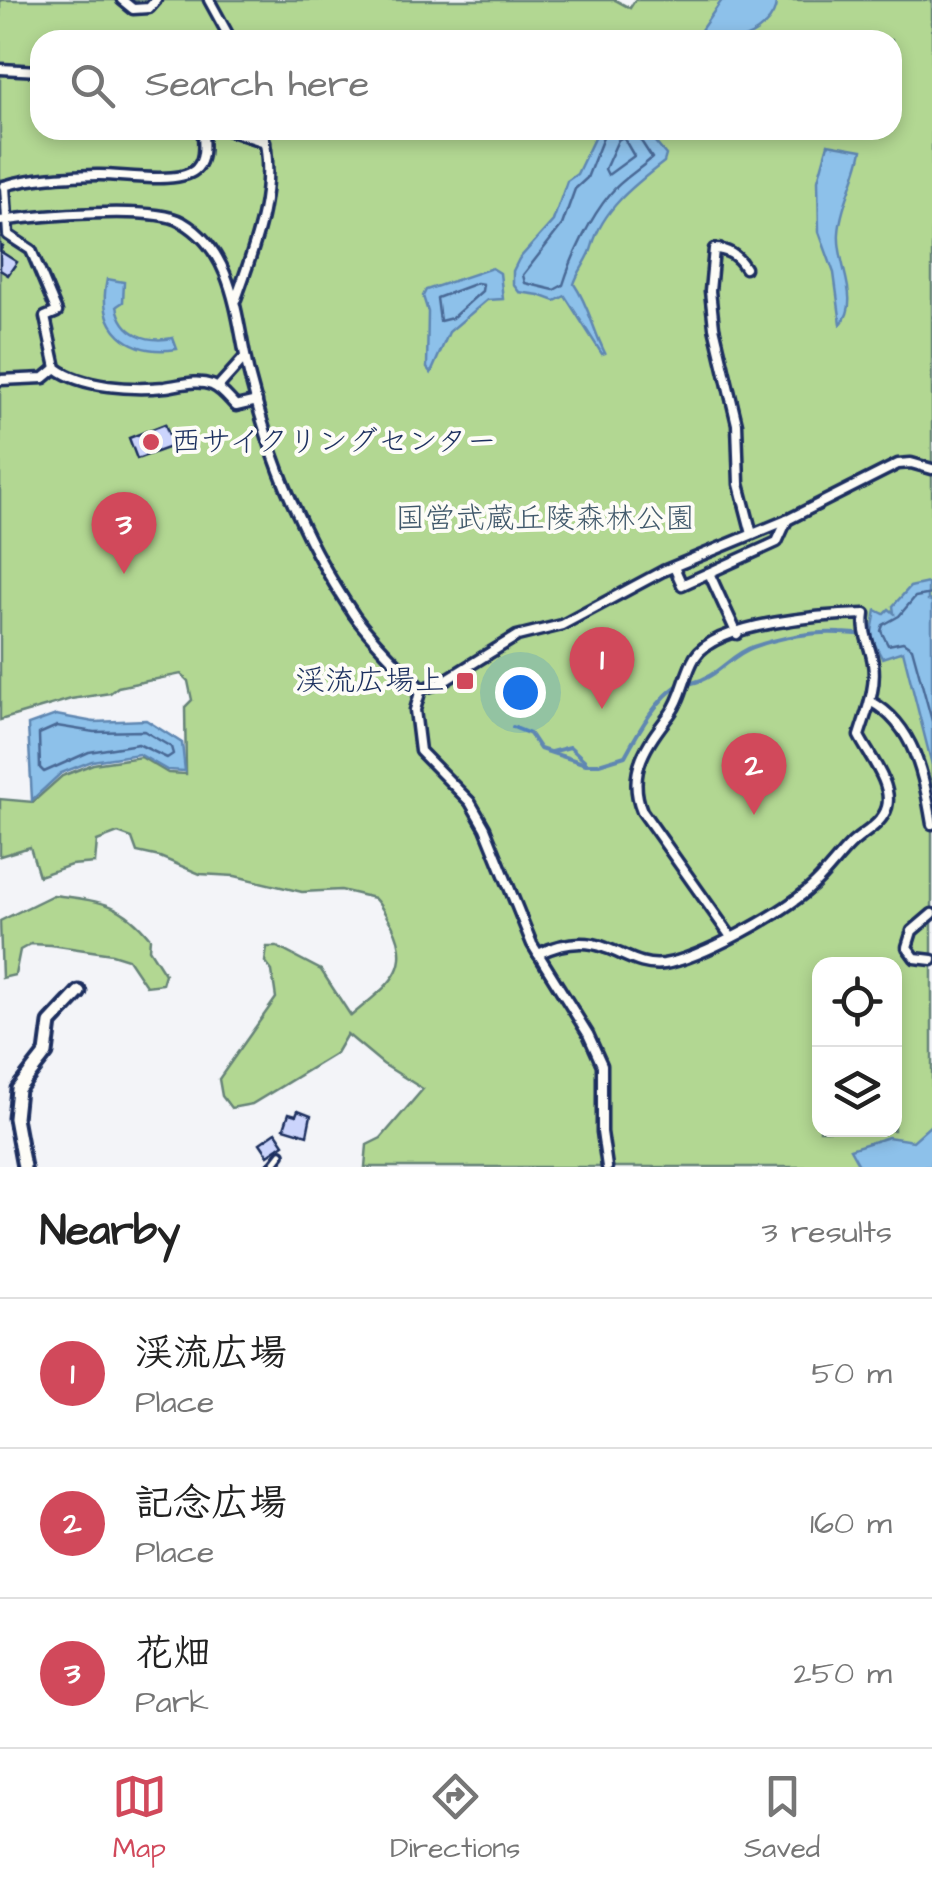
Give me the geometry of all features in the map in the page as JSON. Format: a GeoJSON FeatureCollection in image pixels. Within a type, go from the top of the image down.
{"type":"FeatureCollection","features":[{"type":"Feature","properties":{"kind":"street"},"geometry":{"type":"LineString","coordinates":[[122,0],[133,9],[150,8],[156,0]]}},
{"type":"Feature","properties":{"kind":"street"},"geometry":{"type":"LineString","coordinates":[[209,0],[226,30]]}},
{"type":"Feature","properties":{"kind":"street"},"geometry":{"type":"LineString","coordinates":[[0,68],[30,71]]}},
{"type":"Feature","properties":{"kind":"street"},"geometry":{"type":"LineString","coordinates":[[202,140],[199,166],[173,177],[95,175],[2,186],[4,221],[8,235],[31,250],[57,312],[44,317],[56,368],[74,378],[121,387],[168,387],[191,382],[218,387],[236,406],[257,401]]}},
{"type":"Feature","properties":{"kind":"street"},"geometry":{"type":"LineString","coordinates":[[236,300],[266,200],[265,142],[259,140]]}},
{"type":"Feature","properties":{"kind":"street"},"geometry":{"type":"LineString","coordinates":[[4,221],[88,214],[156,214],[180,220],[202,238],[236,300],[257,401],[298,516],[355,616],[421,689]]}},
{"type":"Feature","properties":{"kind":"street"},"geometry":{"type":"LineString","coordinates":[[745,268],[740,258],[724,249],[714,249],[710,290],[714,327],[737,424],[739,484],[752,534]]}},
{"type":"Feature","properties":{"kind":"street"},"geometry":{"type":"LineString","coordinates":[[218,387],[246,356]]}},
{"type":"Feature","properties":{"kind":"street"},"geometry":{"type":"LineString","coordinates":[[0,380],[44,378],[56,368]]}},
{"type":"Feature","properties":{"kind":"street"},"geometry":{"type":"LineString","coordinates":[[421,689],[440,683],[516,636],[562,625],[674,567],[787,520],[898,464],[932,469]]}},
{"type":"Feature","properties":{"kind":"street"},"geometry":{"type":"LineString","coordinates":[[674,567],[682,585],[778,542],[787,520]]}},
{"type":"Feature","properties":{"kind":"street"},"geometry":{"type":"LineString","coordinates":[[709,573],[737,634]]}},
{"type":"Feature","properties":{"kind":"street"},"geometry":{"type":"LineString","coordinates":[[538,954],[569,944],[586,944],[605,947],[633,961],[664,964],[689,958],[731,937],[805,893],[875,826],[886,809],[883,779],[860,736],[874,689],[874,663],[864,635],[865,614],[833,614],[752,627],[706,647],[695,656],[678,704],[646,744],[636,776],[636,796],[642,811],[731,937]]}},
{"type":"Feature","properties":{"kind":"street"},"geometry":{"type":"LineString","coordinates":[[421,689],[415,710],[420,752],[470,802],[485,828],[532,944],[588,1034],[602,1066],[607,1167]]}},
{"type":"Feature","properties":{"kind":"street"},"geometry":{"type":"LineString","coordinates":[[870,701],[887,710],[910,737],[932,824]]}},
{"type":"Feature","properties":{"kind":"street"},"geometry":{"type":"LineString","coordinates":[[932,914],[912,931],[907,946],[915,958],[932,960]]}},
{"type":"Feature","properties":{"kind":"street"},"geometry":{"type":"LineString","coordinates":[[24,1167],[14,1118],[18,1089],[46,1053],[50,1022],[79,992]]}},
{"type":"Feature","properties":{"kind":"lane"},"geometry":{"type":"LineString","coordinates":[[271,1167],[281,1154]]}},
{"type":"Feature","properties":{"kind":"green space","name":"国営武蔵丘陵森林公園"},"geometry":{"type":"Polygon","coordinates":[[[0,0],[615,0],[630,8],[635,0],[932,0],[932,1167],[365,1167],[367,1145],[381,1138],[423,1089],[383,1064],[347,1034],[336,1053],[252,1104],[231,1108],[222,1096],[219,1079],[276,998],[272,971],[265,962],[267,947],[277,947],[321,970],[351,1016],[393,977],[400,955],[398,941],[374,898],[341,890],[302,892],[235,876],[200,874],[137,852],[132,838],[118,833],[97,841],[95,863],[71,865],[39,876],[30,847],[0,856],[0,799],[33,802],[62,776],[93,764],[141,757],[168,773],[186,774],[185,707],[192,700],[188,681],[181,674],[118,687],[110,693],[71,699],[0,720],[0,0]]]}},
{"type":"Feature","properties":{"kind":"green space"},"geometry":{"type":"Polygon","coordinates":[[[53,895],[96,901],[129,917],[150,938],[149,949],[165,974],[162,984],[146,986],[128,959],[112,954],[31,944],[20,950],[15,975],[2,978],[0,921],[53,895]]]}},
{"type":"Feature","properties":{"kind":"water"},"geometry":{"type":"Polygon","coordinates":[[[722,0],[776,0],[773,14],[758,30],[701,30],[722,0]]]}},
{"type":"Feature","properties":{"kind":"water"},"geometry":{"type":"Polygon","coordinates":[[[593,140],[653,140],[666,155],[664,162],[631,189],[603,221],[574,284],[605,353],[602,354],[565,296],[555,301],[519,292],[513,284],[513,271],[519,259],[553,221],[567,181],[577,174],[593,140]]]}},
{"type":"Feature","properties":{"kind":"water"},"geometry":{"type":"Polygon","coordinates":[[[828,144],[862,150],[839,233],[849,293],[847,314],[841,324],[834,273],[819,232],[818,180],[828,144]]]}},
{"type":"Feature","properties":{"kind":"water"},"geometry":{"type":"Polygon","coordinates":[[[492,268],[500,273],[503,299],[487,300],[449,332],[431,373],[427,368],[428,312],[423,296],[426,290],[492,268]]]}},
{"type":"Feature","properties":{"kind":"water"},"geometry":{"type":"Polygon","coordinates":[[[107,279],[124,282],[123,302],[117,306],[130,330],[146,338],[173,338],[177,349],[144,348],[120,335],[107,312],[107,279]]]}},
{"type":"Feature","properties":{"kind":"water"},"geometry":{"type":"Polygon","coordinates":[[[928,583],[928,600],[932,601],[932,765],[903,651],[882,658],[871,637],[876,610],[884,614],[889,609],[894,613],[893,606],[910,587],[928,583]]]}},
{"type":"Feature","properties":{"kind":"water"},"geometry":{"type":"Polygon","coordinates":[[[56,715],[94,722],[146,720],[182,743],[185,771],[167,770],[139,754],[92,761],[61,773],[32,800],[28,725],[56,715]]]}},
{"type":"Feature","properties":{"kind":"water"},"geometry":{"type":"Polygon","coordinates":[[[932,1124],[932,1167],[860,1167],[850,1149],[888,1137],[913,1141],[932,1124]]]}},
{"type":"Feature","properties":{"kind":"building"},"geometry":{"type":"Polygon","coordinates":[[[0,251],[17,262],[8,275],[0,270],[0,251]]]}},
{"type":"Feature","properties":{"kind":"building","name":"西サイクリングセンター"},"geometry":{"type":"Polygon","coordinates":[[[165,424],[173,446],[137,459],[129,438],[165,424]]]}},
{"type":"Feature","properties":{"kind":"building"},"geometry":{"type":"Polygon","coordinates":[[[298,1110],[311,1115],[307,1135],[284,1128],[289,1113],[296,1115],[298,1110]]]}},
{"type":"Feature","properties":{"kind":"building"},"geometry":{"type":"Polygon","coordinates":[[[276,1132],[284,1144],[268,1155],[260,1143],[276,1132]]]}},
{"type":"Feature","properties":{"kind":"waterway"},"geometry":{"type":"LineString","coordinates":[[692,683],[745,651],[773,641],[819,633],[871,634]]}},
{"type":"Feature","properties":{"kind":"waterway"},"geometry":{"type":"LineString","coordinates":[[513,727],[530,734],[540,749],[586,764],[599,764],[625,756],[657,705],[682,683]]}},
{"type":"Feature","properties":{"kind":"waterway"},"geometry":{"type":"LineString","coordinates":[[551,752],[570,747],[585,761]]}},
{"type":"Feature","properties":{"kind":"place","name":"西サイクリングセンター"},"geometry":{"type":"Point","coordinates":[151,442]}},
{"type":"Feature","properties":{"kind":"place","name":"花畑"},"geometry":{"type":"Point","coordinates":[124,574]}},
{"type":"Feature","properties":{"kind":"place","name":"渓流広場上"},"geometry":{"type":"Point","coordinates":[465,681]}},
{"type":"Feature","properties":{"kind":"place","name":"渓流広場"},"geometry":{"type":"Point","coordinates":[602,709]}},
{"type":"Feature","properties":{"kind":"place","name":"記念広場"},"geometry":{"type":"Point","coordinates":[754,815]}}]}
